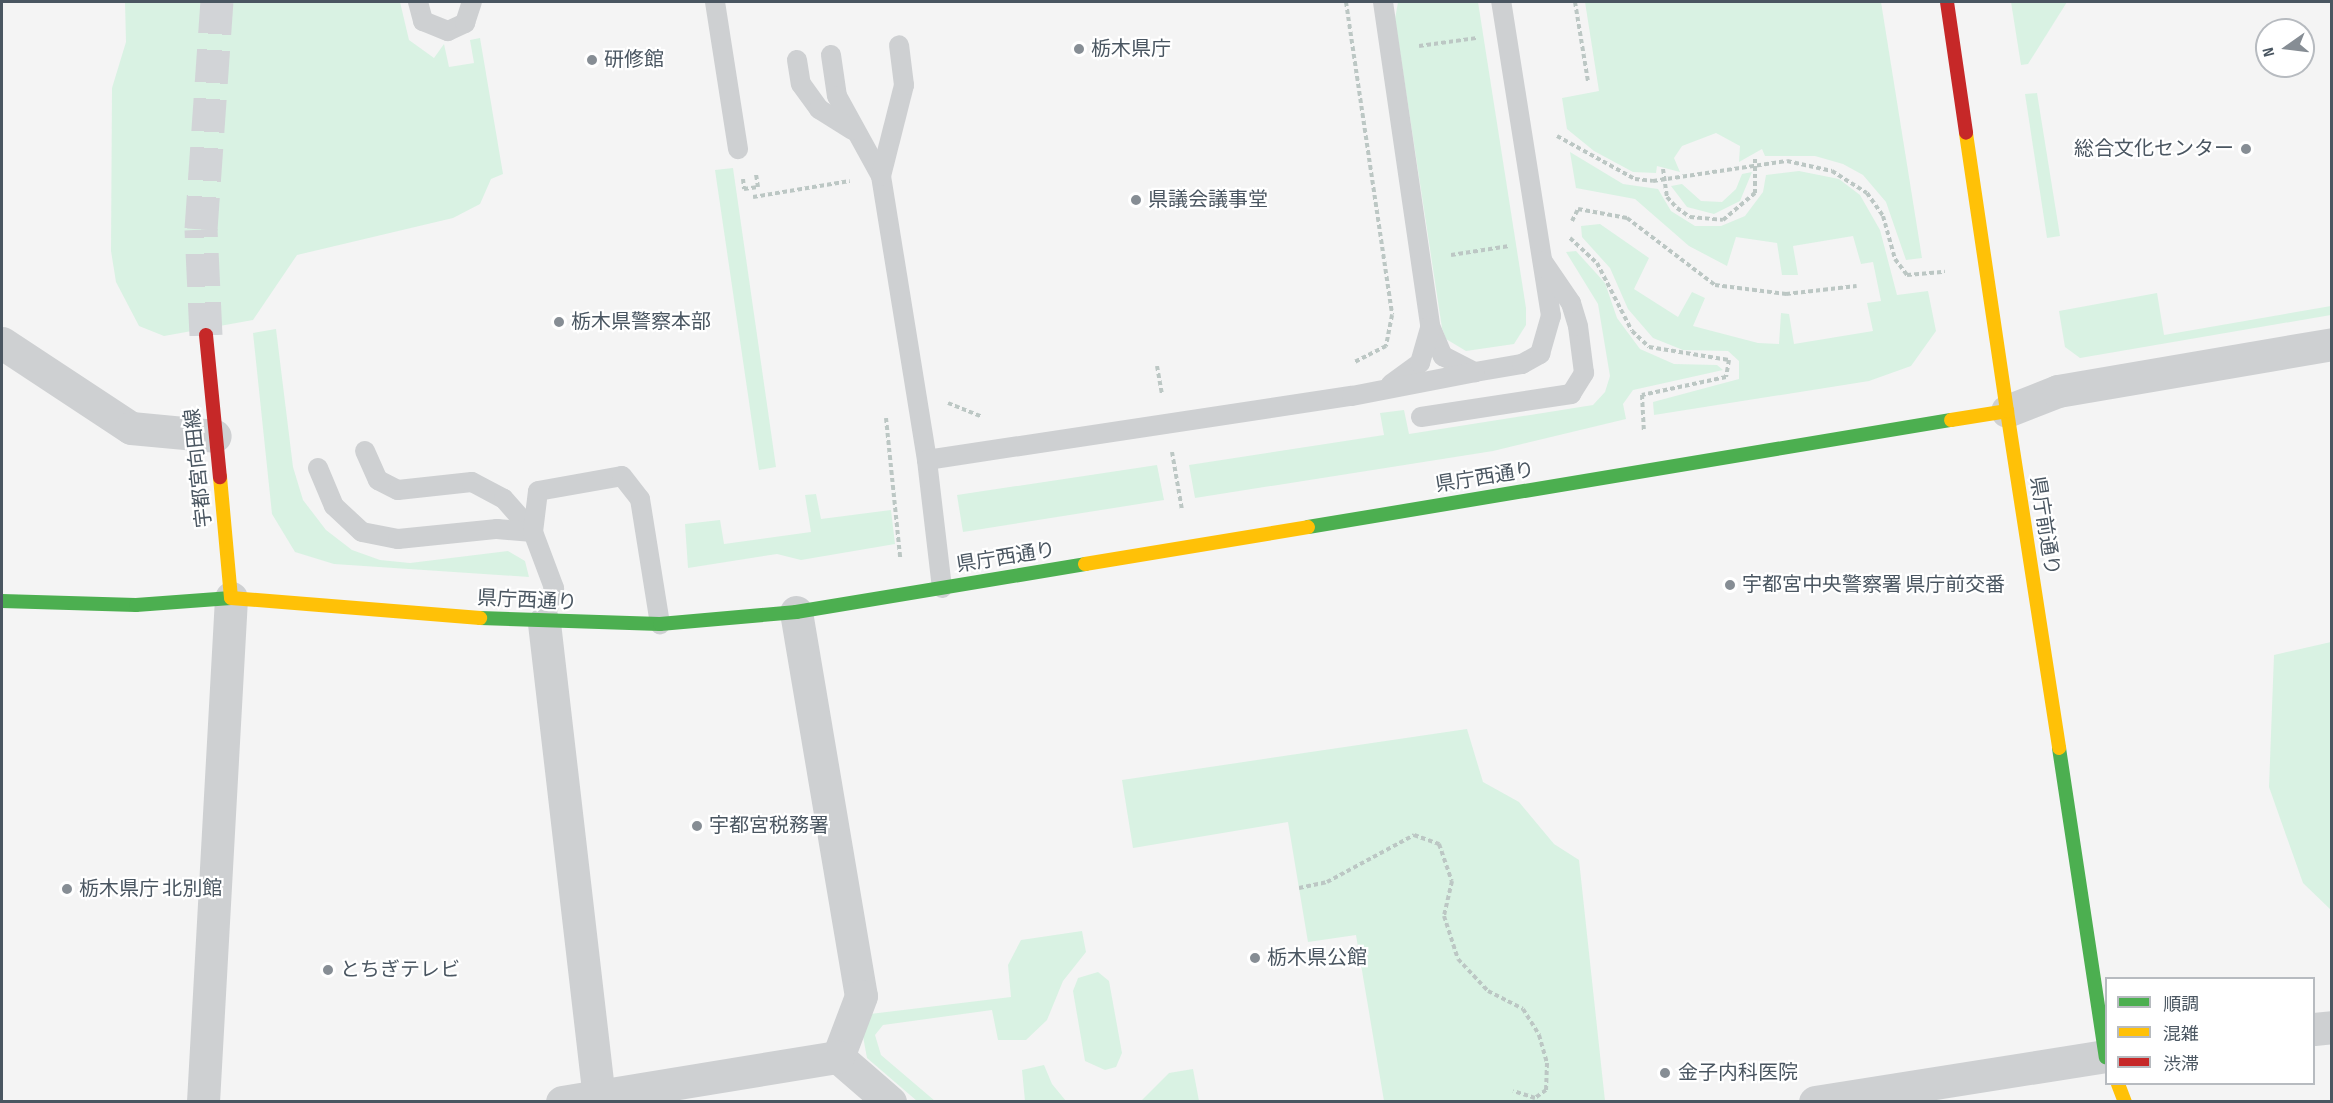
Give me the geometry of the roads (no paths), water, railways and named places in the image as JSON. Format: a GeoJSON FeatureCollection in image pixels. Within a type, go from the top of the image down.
{"type":"FeatureCollection","features":[{"type":"Feature","properties":{"kind":"main road","name":"県庁前通り"},"geometry":{"type":"LineString","coordinates":[[1947,2],[2105,1049]]}},
{"type":"Feature","properties":{"kind":"main road","name":"宇都宮向田線"},"geometry":{"type":"LineString","coordinates":[[206,335],[231,598]]}},
{"type":"Feature","properties":{"kind":"main road","name":"県庁西通り"},"geometry":{"type":"LineString","coordinates":[[2,601],[136,605],[231,598],[544,623],[660,624],[796,612],[2007,411]]}},
{"type":"Feature","properties":{"kind":"main road"},"geometry":{"type":"LineString","coordinates":[[2119,1085],[2125,1101]]}},
{"type":"Feature","properties":{"kind":"street"},"geometry":{"type":"LineString","coordinates":[[2,344],[131,428],[215,436]]}},
{"type":"Feature","properties":{"kind":"street"},"geometry":{"type":"LineString","coordinates":[[2007,411],[2058,391],[2331,344]]}},
{"type":"Feature","properties":{"kind":"street"},"geometry":{"type":"LineString","coordinates":[[203,1101],[231,598]]}},
{"type":"Feature","properties":{"kind":"street"},"geometry":{"type":"LineString","coordinates":[[796,612],[861,996],[838,1057]]}},
{"type":"Feature","properties":{"kind":"street"},"geometry":{"type":"LineString","coordinates":[[544,623],[599,1096]]}},
{"type":"Feature","properties":{"kind":"street"},"geometry":{"type":"LineString","coordinates":[[2315,1029],[2331,1027]]}},
{"type":"Feature","properties":{"kind":"street"},"geometry":{"type":"LineString","coordinates":[[1815,1101],[2105,1056]]}},
{"type":"Feature","properties":{"kind":"street"},"geometry":{"type":"LineString","coordinates":[[562,1101],[838,1057],[890,1101]]}},
{"type":"Feature","properties":{"kind":"lane"},"geometry":{"type":"LineString","coordinates":[[418,2],[423,21],[448,31],[465,23],[472,2]]}},
{"type":"Feature","properties":{"kind":"lane"},"geometry":{"type":"LineString","coordinates":[[715,2],[738,149]]}},
{"type":"Feature","properties":{"kind":"lane"},"geometry":{"type":"LineString","coordinates":[[1383,2],[1430,326],[1443,356],[1475,372]]}},
{"type":"Feature","properties":{"kind":"lane"},"geometry":{"type":"LineString","coordinates":[[927,460],[1370,393],[1522,364],[1540,354],[1551,316],[1502,2]]}},
{"type":"Feature","properties":{"kind":"lane"},"geometry":{"type":"LineString","coordinates":[[881,176],[904,85],[899,45]]}},
{"type":"Feature","properties":{"kind":"lane"},"geometry":{"type":"LineString","coordinates":[[831,55],[837,96],[852,130],[881,176],[927,460],[942,588]]}},
{"type":"Feature","properties":{"kind":"lane"},"geometry":{"type":"LineString","coordinates":[[797,60],[801,84],[819,110],[852,130]]}},
{"type":"Feature","properties":{"kind":"lane"},"geometry":{"type":"LineString","coordinates":[[1421,417],[1571,394],[1584,373],[1578,326],[1558,278],[1540,251]]}},
{"type":"Feature","properties":{"kind":"lane"},"geometry":{"type":"LineString","coordinates":[[1370,393],[1406,377],[1420,363],[1430,326]]}},
{"type":"Feature","properties":{"kind":"lane"},"geometry":{"type":"LineString","coordinates":[[365,451],[378,480],[398,490],[472,482],[504,499],[533,532],[554,588],[544,623]]}},
{"type":"Feature","properties":{"kind":"lane"},"geometry":{"type":"LineString","coordinates":[[318,468],[334,506],[362,532],[398,539],[496,529],[533,532]]}},
{"type":"Feature","properties":{"kind":"lane"},"geometry":{"type":"LineString","coordinates":[[533,532],[538,491],[622,476],[640,499],[660,624]]}},
{"type":"Feature","properties":{"kind":"tunnel"},"geometry":{"type":"LineString","coordinates":[[206,335],[201,229],[217,2]]}},
{"type":"Feature","properties":{"kind":"place","name":"栃木県庁"},"geometry":{"type":"Point","coordinates":[1079,49]}},
{"type":"Feature","properties":{"kind":"place","name":"研修館"},"geometry":{"type":"Point","coordinates":[592,60]}},
{"type":"Feature","properties":{"kind":"place","name":"総合文化センター"},"geometry":{"type":"Point","coordinates":[2246,149]}},
{"type":"Feature","properties":{"kind":"place","name":"県議会議事堂"},"geometry":{"type":"Point","coordinates":[1136,200]}},
{"type":"Feature","properties":{"kind":"place","name":"栃木県警察本部"},"geometry":{"type":"Point","coordinates":[559,322]}},
{"type":"Feature","properties":{"kind":"place","name":"宇都宮中央警察署 県庁前交番"},"geometry":{"type":"Point","coordinates":[1730,585]}},
{"type":"Feature","properties":{"kind":"place","name":"宇都宮税務署"},"geometry":{"type":"Point","coordinates":[697,826]}},
{"type":"Feature","properties":{"kind":"place","name":"栃木県庁 北別館"},"geometry":{"type":"Point","coordinates":[67,889]}},
{"type":"Feature","properties":{"kind":"place","name":"栃木県公館"},"geometry":{"type":"Point","coordinates":[1255,958]}},
{"type":"Feature","properties":{"kind":"place","name":"とちぎテレビ"},"geometry":{"type":"Point","coordinates":[328,970]}},
{"type":"Feature","properties":{"kind":"place","name":"金子内科医院"},"geometry":{"type":"Point","coordinates":[1665,1073]}}]}
